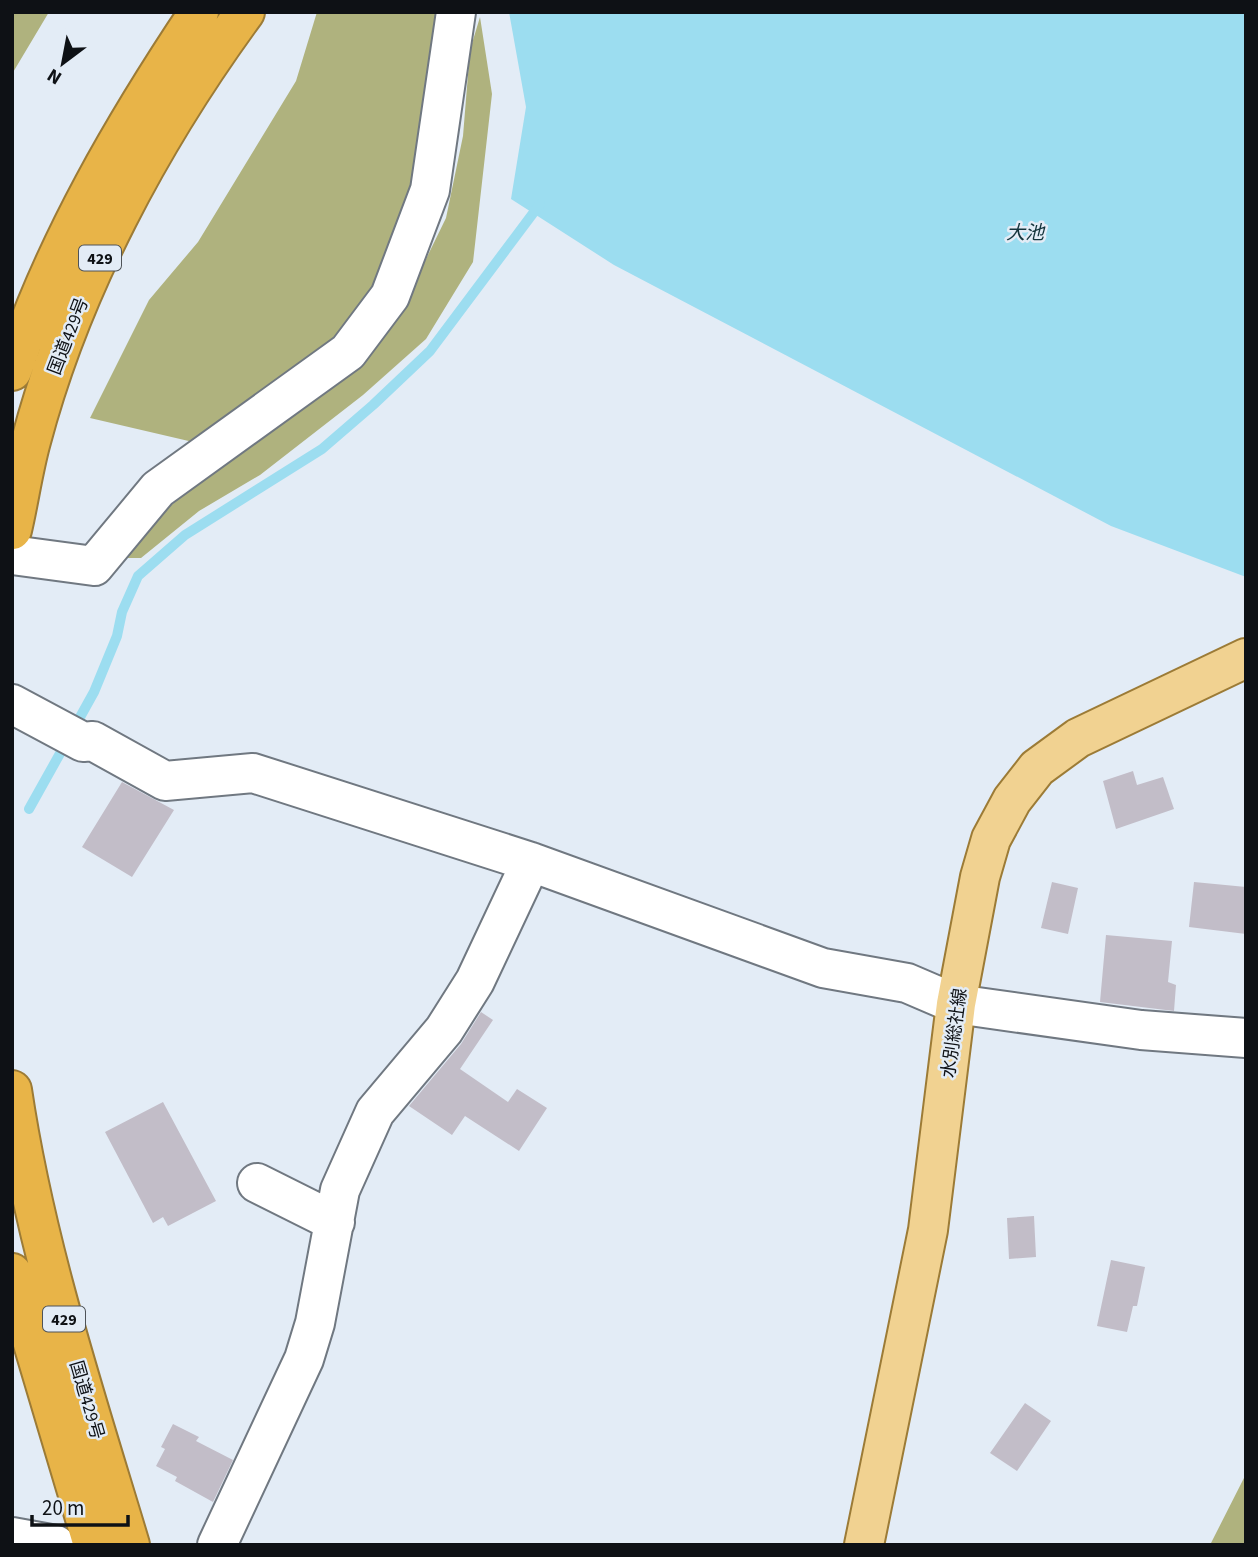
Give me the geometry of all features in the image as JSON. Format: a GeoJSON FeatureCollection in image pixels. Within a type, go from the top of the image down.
{"type":"FeatureCollection","features":[{"type":"Feature","properties":{"kind":"highway","name":"429"},"geometry":{"type":"LineString","coordinates":[[12,370],[83,205],[123,131],[199,12]]}},
{"type":"Feature","properties":{"kind":"highway","name":"国道429号"},"geometry":{"type":"LineString","coordinates":[[12,530],[31,441],[80,302],[154,149],[188,93],[246,12]]}},
{"type":"Feature","properties":{"kind":"highway","name":"国道429号"},"geometry":{"type":"LineString","coordinates":[[12,1090],[22,1157],[38,1223],[130,1545]]}},
{"type":"Feature","properties":{"kind":"highway","name":"国道429号"},"geometry":{"type":"LineString","coordinates":[[12,1273],[93,1545]]}},
{"type":"Feature","properties":{"kind":"main road","name":"水別総社線"},"geometry":{"type":"LineString","coordinates":[[864,1545],[928,1230],[957,1004],[980,877],[991,839],[1012,800],[1037,768],[1078,738],[1246,658]]}},
{"type":"Feature","properties":{"kind":"street"},"geometry":{"type":"LineString","coordinates":[[12,555],[94,566],[158,489],[348,352],[390,296],[430,190],[456,12]]}},
{"type":"Feature","properties":{"kind":"street"},"geometry":{"type":"LineString","coordinates":[[12,704],[83,742],[93,741],[165,781],[253,773],[531,862],[822,968],[906,983],[957,1004],[1140,1030],[1246,1038]]}},
{"type":"Feature","properties":{"kind":"street"},"geometry":{"type":"LineString","coordinates":[[217,1545],[304,1359],[315,1323],[340,1190],[375,1112],[450,1020],[475,981],[531,862]]}},
{"type":"Feature","properties":{"kind":"street"},"geometry":{"type":"LineString","coordinates":[[257,1183],[335,1222]]}},
{"type":"Feature","properties":{"kind":"street"},"geometry":{"type":"LineString","coordinates":[[12,1537],[56,1545]]}},
{"type":"Feature","properties":{"kind":"green space"},"geometry":{"type":"Polygon","coordinates":[[[12,12],[49,12],[12,74],[12,12]]]}},
{"type":"Feature","properties":{"kind":"green space"},"geometry":{"type":"Polygon","coordinates":[[[317,12],[436,12],[408,214],[380,284],[336,341],[193,442],[90,418],[149,300],[198,242],[296,81],[317,12]]]}},
{"type":"Feature","properties":{"kind":"green space"},"geometry":{"type":"Polygon","coordinates":[[[480,17],[492,94],[473,262],[426,339],[363,395],[260,475],[199,511],[141,558],[127,558],[130,549],[158,517],[215,466],[288,419],[362,359],[407,298],[446,218],[463,136],[470,50],[480,17]]]}},
{"type":"Feature","properties":{"kind":"green space"},"geometry":{"type":"Polygon","coordinates":[[[1246,1474],[1246,1545],[1210,1545],[1246,1474]]]}},
{"type":"Feature","properties":{"kind":"water","name":"大池"},"geometry":{"type":"Polygon","coordinates":[[[509,12],[1246,12],[1246,577],[1111,526],[614,265],[511,199],[526,107],[509,12]]]}},
{"type":"Feature","properties":{"kind":"building"},"geometry":{"type":"Polygon","coordinates":[[[1133,771],[1137,785],[1163,777],[1174,809],[1116,829],[1103,781],[1133,771]]]}},
{"type":"Feature","properties":{"kind":"building"},"geometry":{"type":"Polygon","coordinates":[[[122,782],[174,810],[132,877],[82,847],[122,782]]]}},
{"type":"Feature","properties":{"kind":"building"},"geometry":{"type":"Polygon","coordinates":[[[1052,882],[1078,888],[1068,934],[1041,928],[1052,882]]]}},
{"type":"Feature","properties":{"kind":"building"},"geometry":{"type":"Polygon","coordinates":[[[1194,882],[1246,887],[1246,934],[1189,927],[1194,882]]]}},
{"type":"Feature","properties":{"kind":"building"},"geometry":{"type":"Polygon","coordinates":[[[1106,935],[1172,941],[1168,982],[1176,985],[1174,1011],[1100,1002],[1106,935]]]}},
{"type":"Feature","properties":{"kind":"building"},"geometry":{"type":"Polygon","coordinates":[[[481,1012],[493,1020],[460,1069],[508,1102],[517,1089],[547,1108],[519,1151],[465,1116],[452,1135],[409,1106],[461,1044],[481,1012]]]}},
{"type":"Feature","properties":{"kind":"building"},"geometry":{"type":"Polygon","coordinates":[[[163,1102],[216,1201],[168,1226],[163,1217],[153,1223],[105,1132],[163,1102]]]}},
{"type":"Feature","properties":{"kind":"building"},"geometry":{"type":"Polygon","coordinates":[[[1034,1216],[1036,1257],[1009,1259],[1007,1218],[1034,1216]]]}},
{"type":"Feature","properties":{"kind":"building"},"geometry":{"type":"Polygon","coordinates":[[[1111,1260],[1145,1267],[1137,1306],[1133,1306],[1127,1332],[1097,1326],[1111,1260]]]}},
{"type":"Feature","properties":{"kind":"building"},"geometry":{"type":"Polygon","coordinates":[[[1025,1403],[1051,1421],[1017,1471],[990,1453],[1025,1403]]]}},
{"type":"Feature","properties":{"kind":"building"},"geometry":{"type":"Polygon","coordinates":[[[173,1424],[199,1437],[196,1441],[233,1460],[213,1502],[175,1481],[177,1477],[156,1466],[165,1449],[161,1447],[173,1424]]]}},
{"type":"Feature","properties":{"kind":"waterway"},"geometry":{"type":"LineString","coordinates":[[74,728],[94,692],[117,636],[122,612],[138,576],[185,535],[322,449],[373,405],[430,351],[540,204]]}},
{"type":"Feature","properties":{"kind":"waterway"},"geometry":{"type":"LineString","coordinates":[[29,809],[67,741]]}}]}
